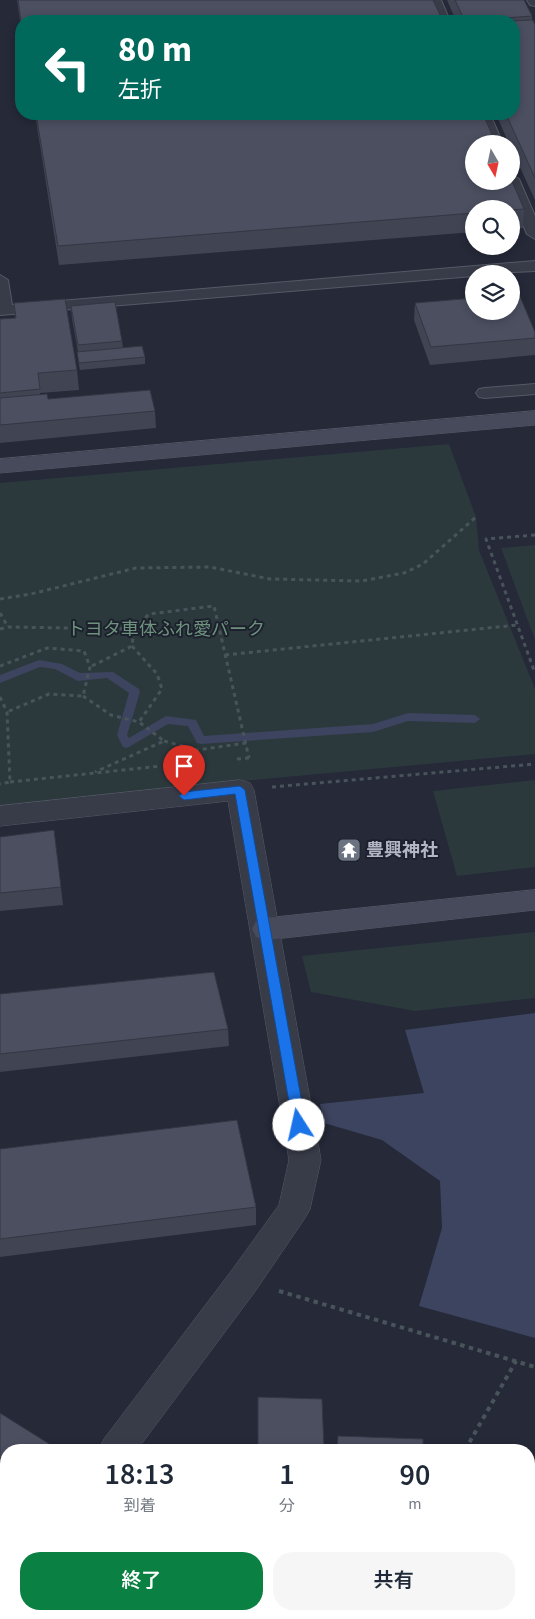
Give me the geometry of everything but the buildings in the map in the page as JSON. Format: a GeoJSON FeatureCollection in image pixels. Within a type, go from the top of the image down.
{"type":"FeatureCollection","features":[{"type":"Feature","properties":{"kind":"street"},"geometry":{"type":"LineString","coordinates":[[0,466],[535,418]]}},
{"type":"Feature","properties":{"kind":"street"},"geometry":{"type":"LineString","coordinates":[[0,816],[240,790],[266,929],[305,1160],[294,1209],[244,1280],[121,1444]]}},
{"type":"Feature","properties":{"kind":"street"},"geometry":{"type":"LineString","coordinates":[[266,929],[535,900]]}},
{"type":"Feature","properties":{"kind":"lane"},"geometry":{"type":"LineString","coordinates":[[434,0],[440,15]]}},
{"type":"Feature","properties":{"kind":"lane"},"geometry":{"type":"LineString","coordinates":[[486,120],[492,135]]}},
{"type":"Feature","properties":{"kind":"lane"},"geometry":{"type":"LineString","coordinates":[[516,190],[535,234]]}},
{"type":"Feature","properties":{"kind":"lane"},"geometry":{"type":"LineString","coordinates":[[0,280],[4,311],[535,266]]}},
{"type":"Feature","properties":{"kind":"lane"},"geometry":{"type":"LineString","coordinates":[[485,393],[535,389]]}},
{"type":"Feature","properties":{"kind":"path"},"geometry":{"type":"LineString","coordinates":[[0,599],[31,594],[136,568],[210,567],[270,578],[314,582],[362,580],[404,573],[423,564],[476,517]]}},
{"type":"Feature","properties":{"kind":"path"},"geometry":{"type":"LineString","coordinates":[[535,535],[486,539],[535,673]]}},
{"type":"Feature","properties":{"kind":"path"},"geometry":{"type":"LineString","coordinates":[[139,722],[162,689],[157,674],[132,646],[134,629],[149,614],[214,606],[249,758]]}},
{"type":"Feature","properties":{"kind":"path"},"geometry":{"type":"LineString","coordinates":[[0,613],[8,627]]}},
{"type":"Feature","properties":{"kind":"path"},"geometry":{"type":"LineString","coordinates":[[225,655],[516,625]]}},
{"type":"Feature","properties":{"kind":"path"},"geometry":{"type":"LineString","coordinates":[[0,630],[8,627],[134,629]]}},
{"type":"Feature","properties":{"kind":"path"},"geometry":{"type":"LineString","coordinates":[[90,667],[132,646]]}},
{"type":"Feature","properties":{"kind":"path"},"geometry":{"type":"LineString","coordinates":[[0,666],[47,648],[84,651],[90,667],[83,696]]}},
{"type":"Feature","properties":{"kind":"path"},"geometry":{"type":"LineString","coordinates":[[7,712],[49,694],[83,696],[111,715],[139,722],[164,741],[196,750],[246,742]]}},
{"type":"Feature","properties":{"kind":"path"},"geometry":{"type":"LineString","coordinates":[[0,697],[7,712],[10,782],[0,784]]}},
{"type":"Feature","properties":{"kind":"path"},"geometry":{"type":"LineString","coordinates":[[92,774],[164,741]]}},
{"type":"Feature","properties":{"kind":"path"},"geometry":{"type":"LineString","coordinates":[[240,790],[535,764]]}},
{"type":"Feature","properties":{"kind":"path"},"geometry":{"type":"LineString","coordinates":[[244,1280],[535,1367]]}},
{"type":"Feature","properties":{"kind":"path"},"geometry":{"type":"LineString","coordinates":[[468,1444],[516,1361]]}},
{"type":"Feature","properties":{"kind":"green space","name":"トヨタ車体ふれ愛パーク"},"geometry":{"type":"Polygon","coordinates":[[[449,444],[476,517],[479,550],[535,689],[535,754],[264,779],[0,807],[0,483],[449,444]]]}},
{"type":"Feature","properties":{"kind":"green space"},"geometry":{"type":"Polygon","coordinates":[[[535,545],[535,640],[501,548],[535,545]]]}},
{"type":"Feature","properties":{"kind":"green space"},"geometry":{"type":"Polygon","coordinates":[[[535,780],[535,867],[457,876],[433,791],[535,780]]]}},
{"type":"Feature","properties":{"kind":"green space"},"geometry":{"type":"Polygon","coordinates":[[[535,932],[535,998],[415,1011],[311,992],[302,956],[535,932]]]}},
{"type":"Feature","properties":{"kind":"water"},"geometry":{"type":"Polygon","coordinates":[[[535,1013],[535,1338],[419,1306],[442,1228],[440,1181],[382,1140],[324,1123],[320,1104],[424,1093],[405,1030],[535,1013]]]}},
{"type":"Feature","properties":{"kind":"waterway"},"geometry":{"type":"LineString","coordinates":[[0,679],[39,663],[58,666],[78,677],[109,674],[135,692],[122,735],[127,744],[166,720],[192,723],[201,740],[373,728],[408,717],[475,719]]}},
{"type":"Feature","properties":{"kind":"place","name":"豊興神社"},"geometry":{"type":"Point","coordinates":[349,850]}},
{"type":"Feature","properties":{"kind":"route"},"geometry":{"type":"LineString","coordinates":[[184,796],[240,790],[299,1125]]}}]}
